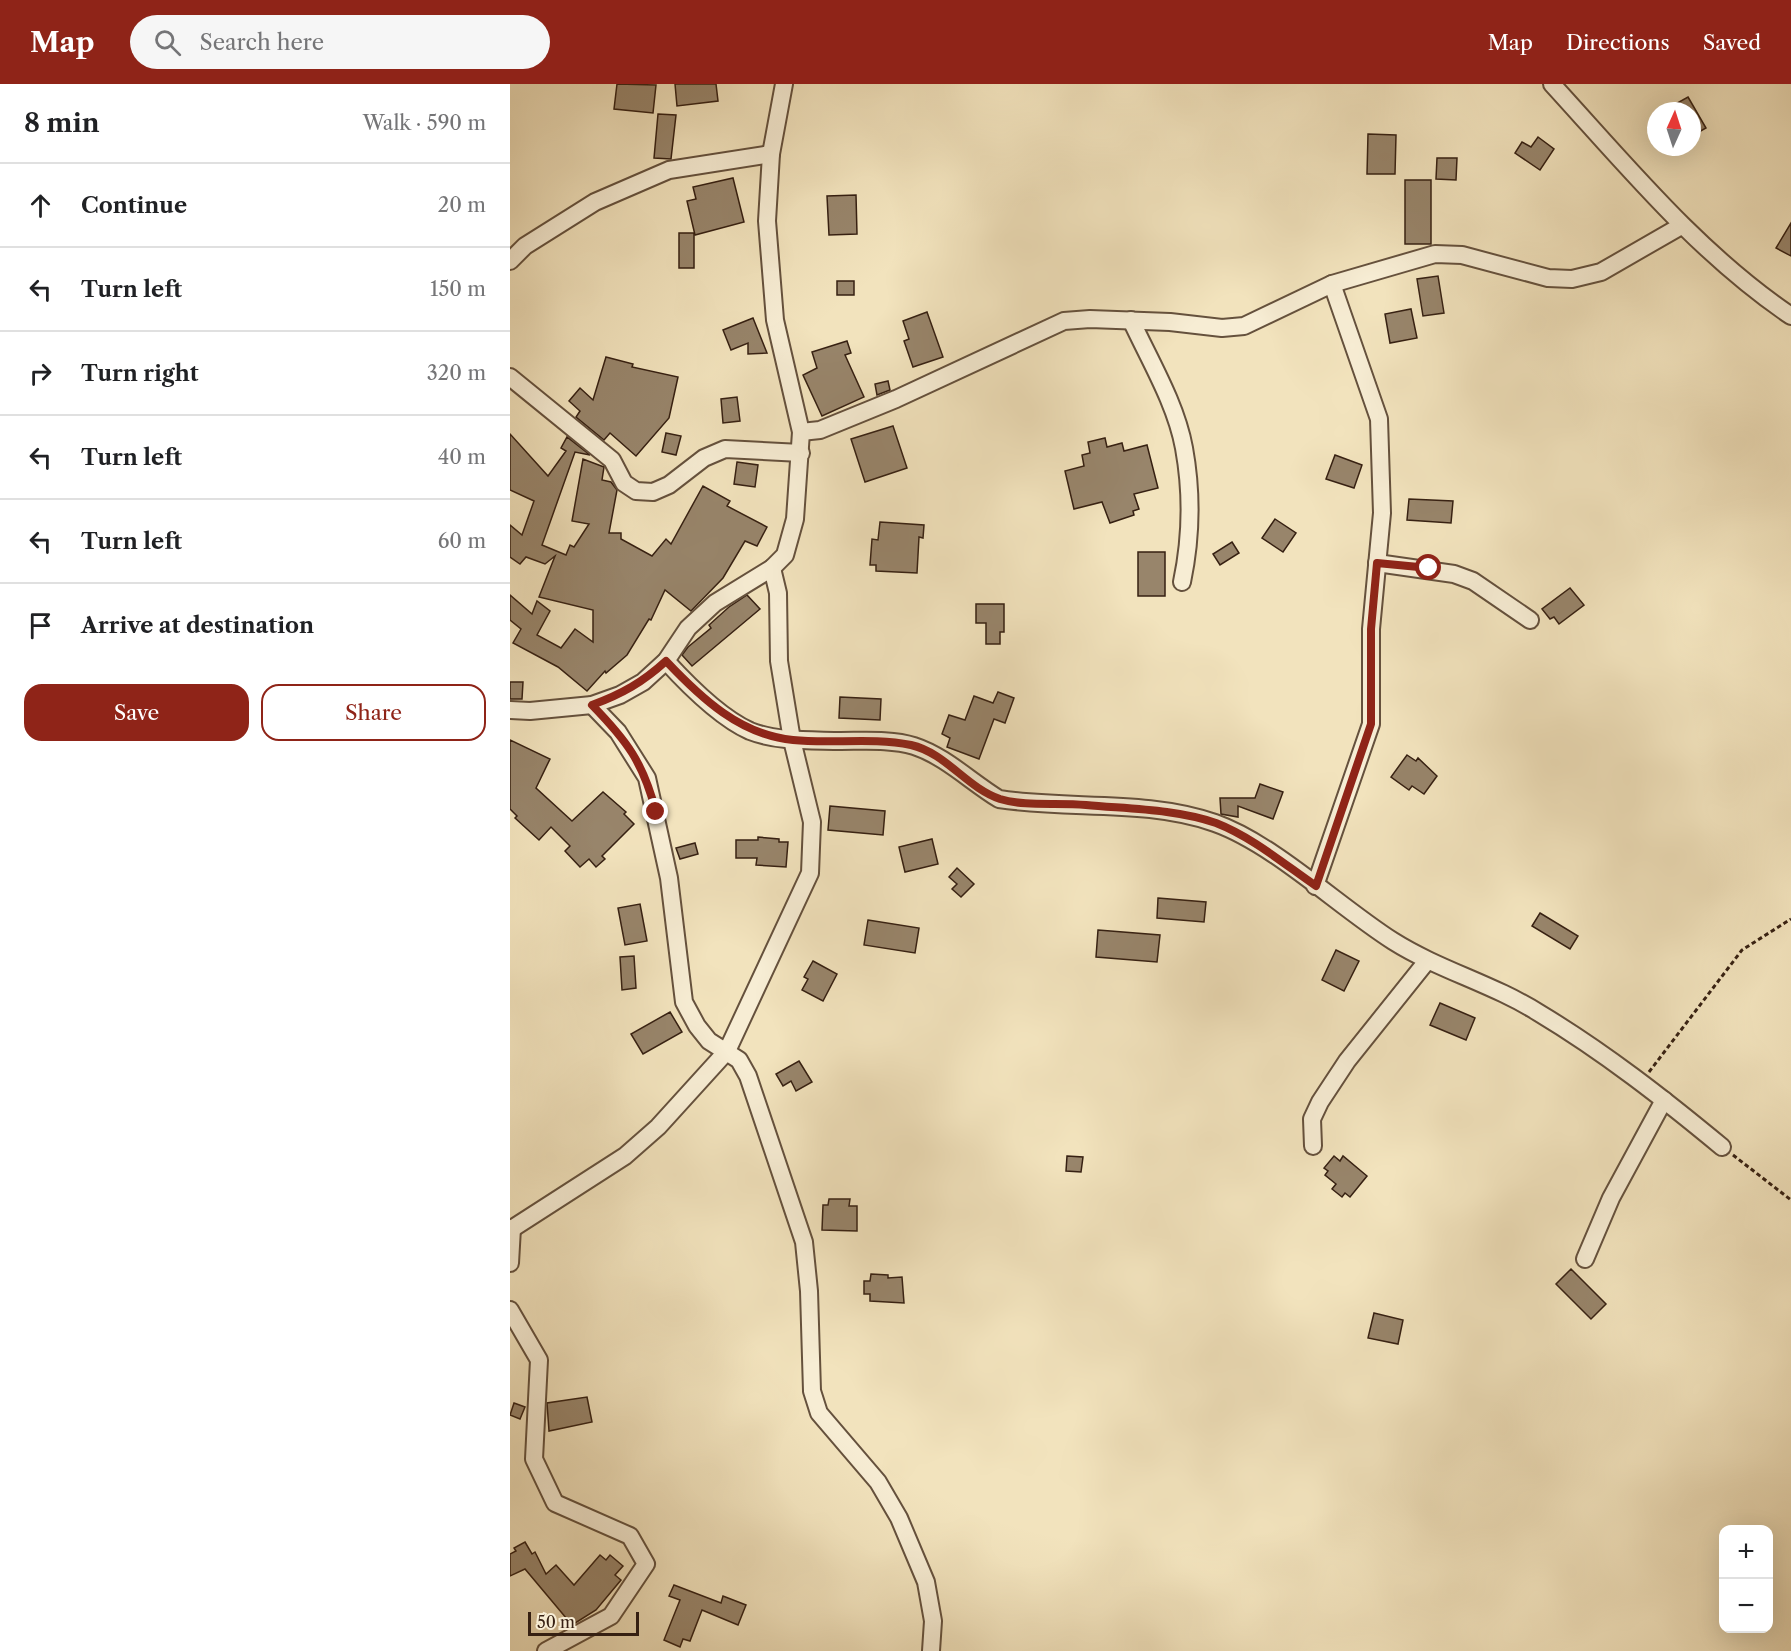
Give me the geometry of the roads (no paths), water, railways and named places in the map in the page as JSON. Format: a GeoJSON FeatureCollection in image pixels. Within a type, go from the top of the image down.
{"type":"FeatureCollection","features":[{"type":"Feature","properties":{"kind":"street"},"geometry":{"type":"LineString","coordinates":[[510,710],[530,711],[592,705],[620,695],[643,682],[666,661],[688,628],[715,603],[772,568],[785,555],[795,519],[801,432],[775,320],[766,220],[771,154],[784,84]]}},
{"type":"Feature","properties":{"kind":"street"},"geometry":{"type":"LineString","coordinates":[[1552,84],[1681,226],[1756,291],[1789,311]]}},
{"type":"Feature","properties":{"kind":"street"},"geometry":{"type":"LineString","coordinates":[[510,261],[525,246],[595,202],[669,170],[771,154]]}},
{"type":"Feature","properties":{"kind":"street"},"geometry":{"type":"LineString","coordinates":[[801,432],[820,430],[896,399],[1064,321],[1131,320],[1222,328],[1244,326],[1332,284],[1435,254],[1462,255],[1548,278],[1572,279],[1601,272],[1681,226]]}},
{"type":"Feature","properties":{"kind":"street"},"geometry":{"type":"LineString","coordinates":[[1316,886],[1371,724],[1371,629],[1382,513],[1379,419],[1332,284]]}},
{"type":"Feature","properties":{"kind":"street"},"geometry":{"type":"LineString","coordinates":[[1131,320],[1171,408],[1184,447],[1188,492],[1189,550],[1182,582]]}},
{"type":"Feature","properties":{"kind":"street"},"geometry":{"type":"LineString","coordinates":[[510,377],[586,442],[612,460],[624,483],[636,491],[653,492],[669,485],[704,458],[725,449],[801,453]]}},
{"type":"Feature","properties":{"kind":"street"},"geometry":{"type":"LineString","coordinates":[[1377,563],[1454,573],[1473,581],[1530,620]]}},
{"type":"Feature","properties":{"kind":"street"},"geometry":{"type":"LineString","coordinates":[[510,1263],[511,1229],[626,1156],[658,1127],[728,1051],[810,873],[812,822],[792,740],[779,661],[778,592],[772,568]]}},
{"type":"Feature","properties":{"kind":"street"},"geometry":{"type":"LineString","coordinates":[[666,661],[689,685],[750,731],[792,740],[876,742],[913,746],[941,759],[976,786],[999,799],[1184,815],[1216,824],[1258,846],[1393,941],[1427,961],[1538,1012],[1641,1083],[1722,1147]]}},
{"type":"Feature","properties":{"kind":"street"},"geometry":{"type":"LineString","coordinates":[[592,705],[618,732],[647,778],[669,878],[684,1002],[697,1026],[709,1041],[739,1060],[748,1076],[804,1242],[809,1291],[812,1391],[819,1413],[878,1482],[899,1518],[926,1582],[933,1621],[931,1651]]}},
{"type":"Feature","properties":{"kind":"street"},"geometry":{"type":"LineString","coordinates":[[1313,1146],[1312,1119],[1320,1102],[1347,1061],[1427,961]]}},
{"type":"Feature","properties":{"kind":"street"},"geometry":{"type":"LineString","coordinates":[[1585,1259],[1611,1198],[1664,1100]]}},
{"type":"Feature","properties":{"kind":"street"},"geometry":{"type":"LineString","coordinates":[[510,1310],[538,1360],[534,1459],[555,1503],[630,1536],[646,1564],[611,1616],[546,1651]]}}]}
